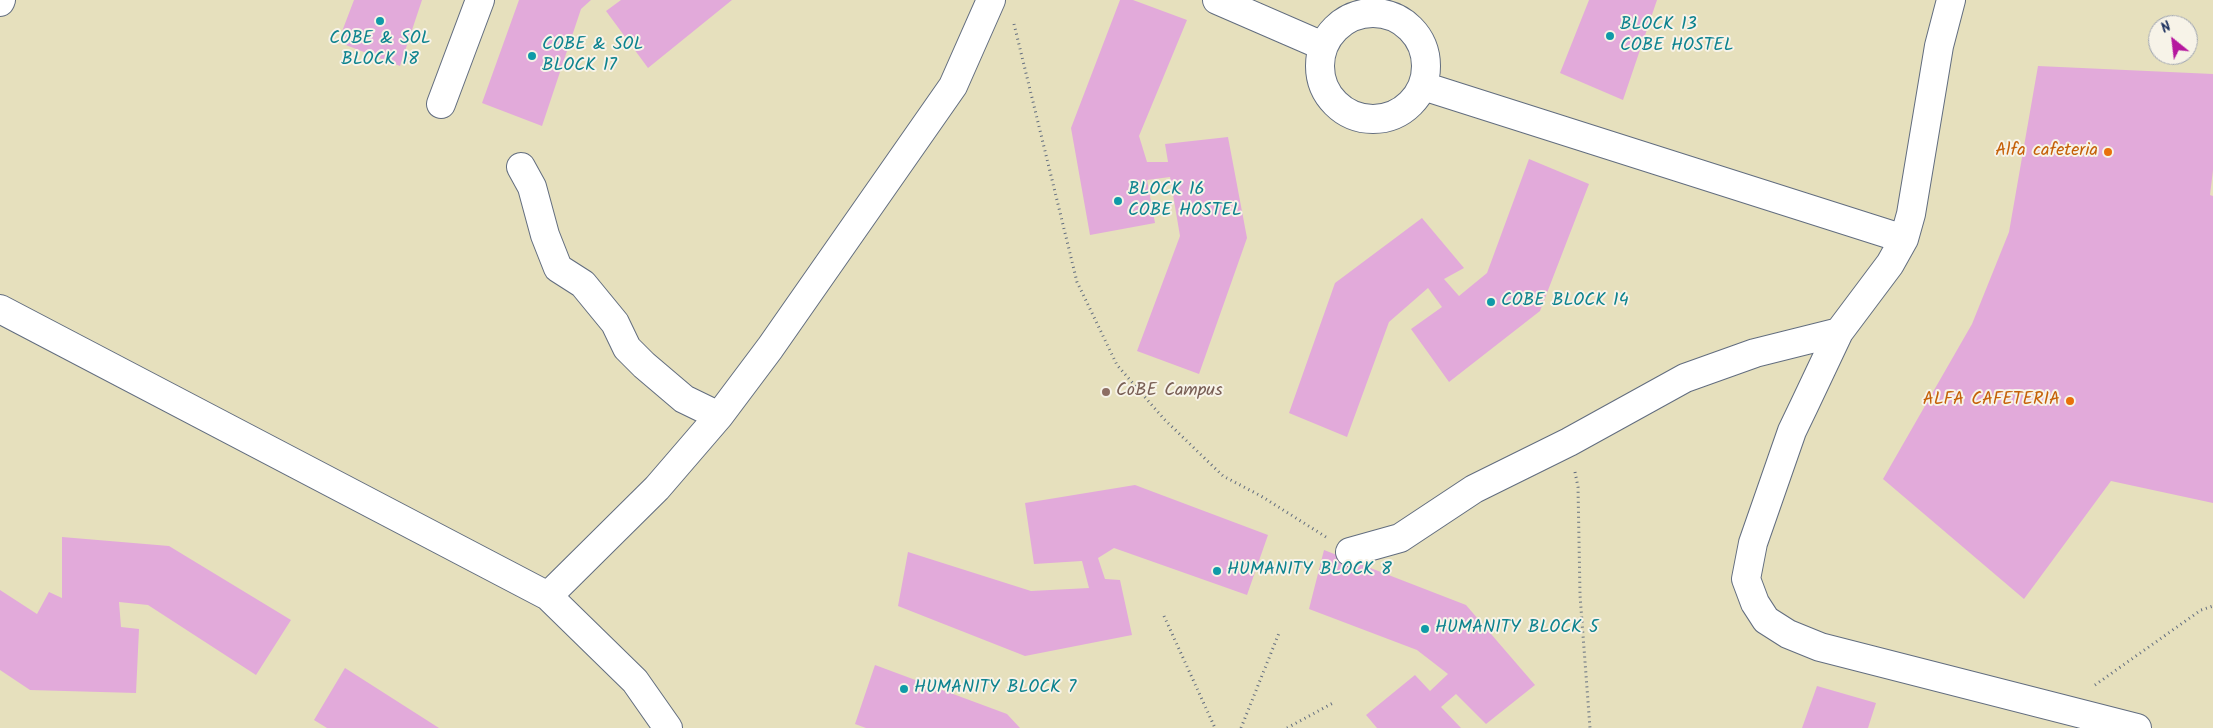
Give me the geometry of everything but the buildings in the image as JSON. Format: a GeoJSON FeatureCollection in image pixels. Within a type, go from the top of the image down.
{"type":"FeatureCollection","features":[{"type":"Feature","properties":{"kind":"street"},"geometry":{"type":"LineString","coordinates":[[441,104],[480,0]]}},
{"type":"Feature","properties":{"kind":"street"},"geometry":{"type":"LineString","coordinates":[[548,596],[657,488],[719,416],[857,226],[953,86],[991,0]]}},
{"type":"Feature","properties":{"kind":"street"},"geometry":{"type":"LineString","coordinates":[[1217,0],[1323,46]]}},
{"type":"Feature","properties":{"kind":"street"},"geometry":{"type":"LineString","coordinates":[[1951,0],[1939,46],[1911,214],[1904,238],[1890,264],[1839,332],[1792,431],[1753,543],[1746,579],[1755,604],[1766,620],[1788,634],[1820,646],[2137,728]]}},
{"type":"Feature","properties":{"kind":"street"},"geometry":{"type":"LineString","coordinates":[[1366,13],[1394,16],[1416,33],[1426,59],[1423,86],[1406,109],[1380,120],[1352,116],[1330,99],[1326,91],[1319,73],[1323,46],[1340,24],[1366,13]]}},
{"type":"Feature","properties":{"kind":"street"},"geometry":{"type":"LineString","coordinates":[[1423,86],[1904,238]]}},
{"type":"Feature","properties":{"kind":"street"},"geometry":{"type":"LineString","coordinates":[[521,167],[532,187],[545,235],[558,268],[583,284],[615,323],[627,348],[644,366],[684,399],[719,416]]}},
{"type":"Feature","properties":{"kind":"street"},"geometry":{"type":"LineString","coordinates":[[0,309],[548,596],[635,681],[668,728]]}},
{"type":"Feature","properties":{"kind":"street"},"geometry":{"type":"LineString","coordinates":[[1350,552],[1400,538],[1474,489],[1569,442],[1685,378],[1755,352],[1839,332]]}},
{"type":"Feature","properties":{"kind":"path"},"geometry":{"type":"LineString","coordinates":[[1013,19],[1077,282],[1117,364],[1164,419],[1223,476],[1261,496],[1350,552]]}},
{"type":"Feature","properties":{"kind":"path"},"geometry":{"type":"LineString","coordinates":[[1569,442],[1578,488],[1580,595],[1590,728]]}},
{"type":"Feature","properties":{"kind":"path"},"geometry":{"type":"LineString","coordinates":[[2062,709],[2201,610],[2213,606]]}},
{"type":"Feature","properties":{"kind":"path"},"geometry":{"type":"LineString","coordinates":[[1164,616],[1215,728]]}},
{"type":"Feature","properties":{"kind":"path"},"geometry":{"type":"LineString","coordinates":[[1241,728],[1280,633]]}},
{"type":"Feature","properties":{"kind":"path"},"geometry":{"type":"LineString","coordinates":[[1287,728],[1333,703]]}},
{"type":"Feature","properties":{"kind":"place","name":"COBE & SOL BLOCK 18"},"geometry":{"type":"Point","coordinates":[380,21]}},
{"type":"Feature","properties":{"kind":"place","name":"BLOCK 13 COBE HOSTEL"},"geometry":{"type":"Point","coordinates":[1610,36]}},
{"type":"Feature","properties":{"kind":"place","name":"COBE & SOL BLOCK 17"},"geometry":{"type":"Point","coordinates":[532,56]}},
{"type":"Feature","properties":{"kind":"place","name":"Alfa cafeteria"},"geometry":{"type":"Point","coordinates":[2108,152]}},
{"type":"Feature","properties":{"kind":"place","name":"BLOCK 16 COBE HOSTEL"},"geometry":{"type":"Point","coordinates":[1118,201]}},
{"type":"Feature","properties":{"kind":"place","name":"COBE BLOCK 14"},"geometry":{"type":"Point","coordinates":[1491,302]}},
{"type":"Feature","properties":{"kind":"place","name":"CoBE Campus"},"geometry":{"type":"Point","coordinates":[1106,392]}},
{"type":"Feature","properties":{"kind":"place","name":"ALFA CAFETERIA"},"geometry":{"type":"Point","coordinates":[2070,401]}},
{"type":"Feature","properties":{"kind":"place","name":"HUMANITY BLOCK 8"},"geometry":{"type":"Point","coordinates":[1217,571]}},
{"type":"Feature","properties":{"kind":"place","name":"HUMANITY BLOCK 5"},"geometry":{"type":"Point","coordinates":[1425,629]}},
{"type":"Feature","properties":{"kind":"place","name":"HUMANITY BLOCK 7"},"geometry":{"type":"Point","coordinates":[904,689]}}]}
